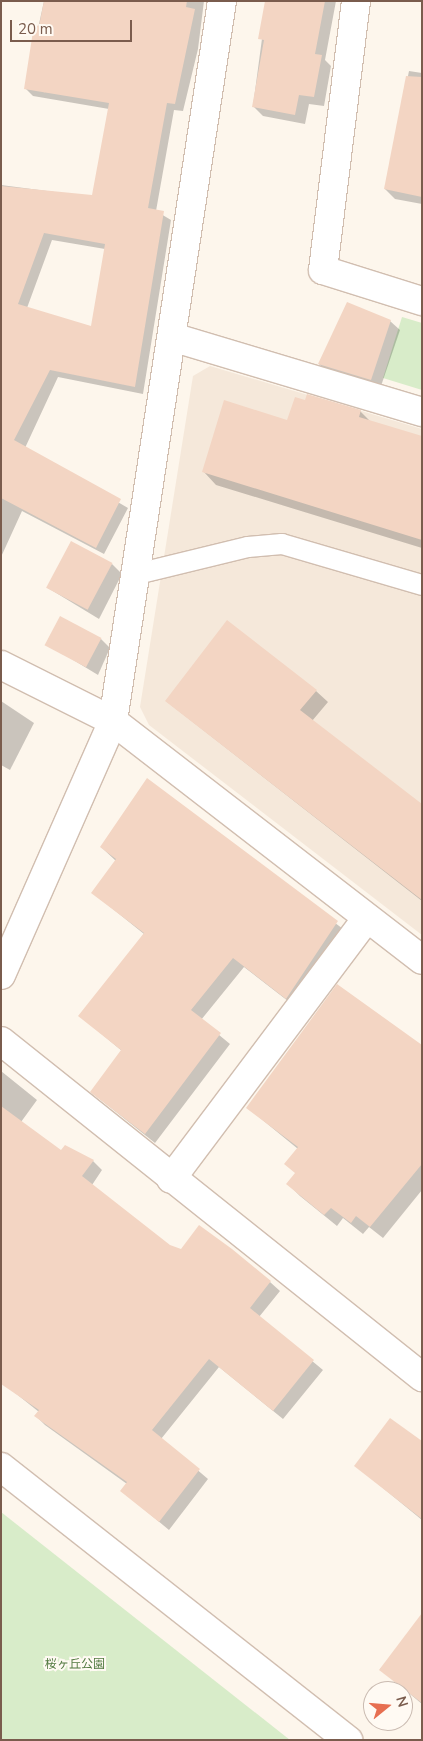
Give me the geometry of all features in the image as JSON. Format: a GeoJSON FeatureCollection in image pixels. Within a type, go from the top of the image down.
{"type":"FeatureCollection","features":[{"type":"Feature","properties":{"kind":"street"},"geometry":{"type":"LineString","coordinates":[[1,975],[113,721],[137,574],[222,1]]}},
{"type":"Feature","properties":{"kind":"street"},"geometry":{"type":"LineString","coordinates":[[356,1],[322,270],[422,301]]}},
{"type":"Feature","properties":{"kind":"street"},"geometry":{"type":"LineString","coordinates":[[172,337],[422,412]]}},
{"type":"Feature","properties":{"kind":"street"},"geometry":{"type":"LineString","coordinates":[[1,665],[113,721],[422,960]]}},
{"type":"Feature","properties":{"kind":"street"},"geometry":{"type":"LineString","coordinates":[[170,1179],[367,918]]}},
{"type":"Feature","properties":{"kind":"street"},"geometry":{"type":"LineString","coordinates":[[1,1041],[170,1179],[417,1364]]}},
{"type":"Feature","properties":{"kind":"street"},"geometry":{"type":"LineString","coordinates":[[1,1467],[348,1740]]}},
{"type":"Feature","properties":{"kind":"lane"},"geometry":{"type":"LineString","coordinates":[[137,574],[248,547],[282,544],[422,585]]}},
{"type":"Feature","properties":{"kind":"shaded area"},"geometry":{"type":"Polygon","coordinates":[[[210,366],[422,429],[422,935],[149,725],[140,707],[193,376],[210,366]]]}},
{"type":"Feature","properties":{"kind":"green space"},"geometry":{"type":"Polygon","coordinates":[[[402,317],[422,323],[422,390],[383,378],[402,317]]]}},
{"type":"Feature","properties":{"kind":"green space","name":"桜ヶ丘公園"},"geometry":{"type":"Polygon","coordinates":[[[1,1512],[290,1740],[1,1740],[1,1512]]]}},
{"type":"Feature","properties":{"kind":"building"},"geometry":{"type":"Polygon","coordinates":[[[44,1],[187,1],[186,7],[195,9],[175,104],[167,103],[148,208],[164,211],[135,387],[50,370],[14,440],[121,499],[96,548],[1,498],[1,186],[92,195],[109,103],[24,89],[34,25],[39,26],[44,1]],[[44,233],[18,304],[91,326],[105,244],[44,233]]]}},
{"type":"Feature","properties":{"kind":"building"},"geometry":{"type":"Polygon","coordinates":[[[265,1],[325,1],[315,54],[322,55],[314,97],[299,95],[295,115],[252,107],[264,40],[258,39],[265,1]]]}},
{"type":"Feature","properties":{"kind":"building"},"geometry":{"type":"Polygon","coordinates":[[[406,76],[422,77],[422,197],[384,189],[406,76]]]}},
{"type":"Feature","properties":{"kind":"building"},"geometry":{"type":"Polygon","coordinates":[[[347,302],[391,320],[371,380],[318,364],[347,302]]]}},
{"type":"Feature","properties":{"kind":"building"},"geometry":{"type":"Polygon","coordinates":[[[307,394],[361,410],[359,417],[422,436],[422,540],[202,472],[224,400],[287,420],[295,397],[305,400],[307,394]]]}},
{"type":"Feature","properties":{"kind":"building"},"geometry":{"type":"Polygon","coordinates":[[[71,541],[112,563],[88,610],[46,588],[71,541]]]}},
{"type":"Feature","properties":{"kind":"building"},"geometry":{"type":"Polygon","coordinates":[[[60,616],[101,638],[86,667],[45,645],[60,616]]]}},
{"type":"Feature","properties":{"kind":"building"},"geometry":{"type":"Polygon","coordinates":[[[227,620],[317,690],[300,710],[422,804],[422,900],[165,701],[227,620]]]}},
{"type":"Feature","properties":{"kind":"building"},"geometry":{"type":"Polygon","coordinates":[[[147,778],[338,921],[286,999],[233,958],[191,1010],[221,1033],[145,1134],[90,1092],[121,1050],[78,1016],[144,933],[91,893],[116,859],[100,847],[147,778]]]}},
{"type":"Feature","properties":{"kind":"building"},"geometry":{"type":"Polygon","coordinates":[[[337,984],[422,1045],[422,1164],[370,1227],[356,1216],[351,1223],[331,1208],[324,1215],[286,1184],[295,1173],[284,1164],[298,1147],[246,1108],[337,984]]]}},
{"type":"Feature","properties":{"kind":"building"},"geometry":{"type":"Polygon","coordinates":[[[1,1106],[61,1150],[65,1145],[94,1160],[82,1176],[170,1245],[181,1249],[199,1225],[232,1249],[271,1281],[250,1308],[314,1360],[273,1411],[209,1359],[152,1430],[200,1469],[159,1522],[120,1491],[127,1482],[34,1416],[39,1410],[1,1384],[1,1106]]]}},
{"type":"Feature","properties":{"kind":"building"},"geometry":{"type":"Polygon","coordinates":[[[390,1418],[422,1441],[422,1519],[354,1466],[390,1418]]]}},
{"type":"Feature","properties":{"kind":"building"},"geometry":{"type":"Polygon","coordinates":[[[422,1613],[422,1703],[413,1696],[413,1681],[393,1681],[379,1670],[422,1613]]]}}]}
